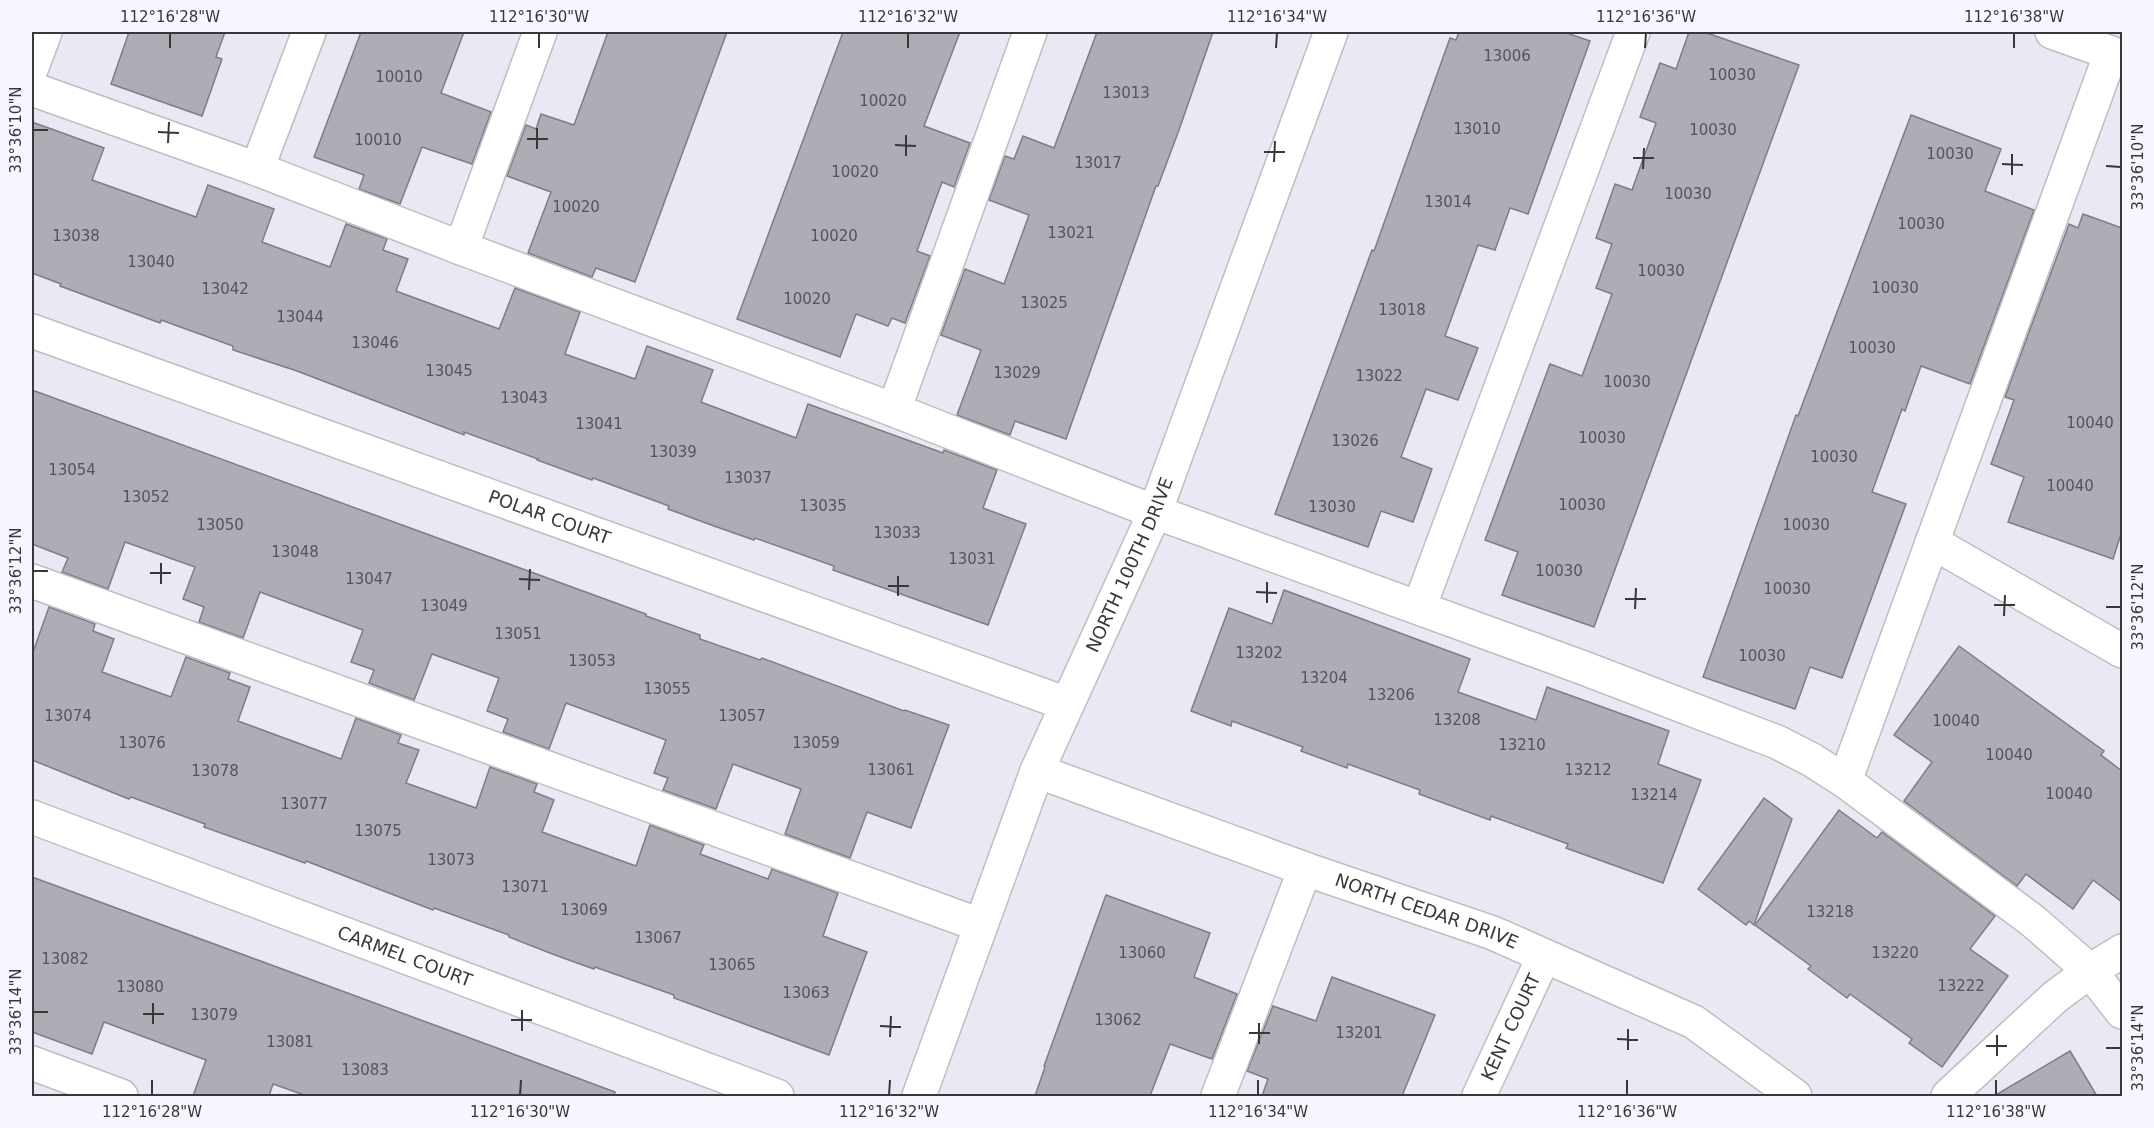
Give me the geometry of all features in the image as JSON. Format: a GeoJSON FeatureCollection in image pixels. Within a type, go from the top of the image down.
{"type":"FeatureCollection","features":[{"type":"Feature","properties":{"kind":"street"},"geometry":{"type":"LineString","coordinates":[[32,67],[45,32]]}},
{"type":"Feature","properties":{"kind":"street"},"geometry":{"type":"LineString","coordinates":[[257,169],[309,32]]}},
{"type":"Feature","properties":{"kind":"street"},"geometry":{"type":"LineString","coordinates":[[461,248],[540,32]]}},
{"type":"Feature","properties":{"kind":"street"},"geometry":{"type":"LineString","coordinates":[[894,410],[1030,32]]}},
{"type":"Feature","properties":{"kind":"street","name":"NORTH 100TH DRIVE"},"geometry":{"type":"LineString","coordinates":[[919,1096],[1037,771],[1155,512],[1331,32]]}},
{"type":"Feature","properties":{"kind":"street"},"geometry":{"type":"LineString","coordinates":[[1419,608],[1633,32]]}},
{"type":"Feature","properties":{"kind":"street"},"geometry":{"type":"LineString","coordinates":[[1845,781],[1932,542],[2117,55],[2052,32]]}},
{"type":"Feature","properties":{"kind":"street"},"geometry":{"type":"LineString","coordinates":[[32,89],[257,169],[894,410],[1155,512],[1581,667],[1749,731],[1812,760],[1845,781],[2033,921],[2090,971],[2122,1012]]}},
{"type":"Feature","properties":{"kind":"street","name":"POLAR COURT"},"geometry":{"type":"LineString","coordinates":[[32,331],[1067,704]]}},
{"type":"Feature","properties":{"kind":"street"},"geometry":{"type":"LineString","coordinates":[[1932,542],[2122,651]]}},
{"type":"Feature","properties":{"kind":"street"},"geometry":{"type":"LineString","coordinates":[[32,581],[980,925]]}},
{"type":"Feature","properties":{"kind":"street","name":"NORTH CEDAR DRIVE"},"geometry":{"type":"LineString","coordinates":[[1037,771],[1305,869],[1493,933],[1694,1022],[1795,1096]]}},
{"type":"Feature","properties":{"kind":"street","name":"CARMEL COURT"},"geometry":{"type":"LineString","coordinates":[[32,817],[777,1096]]}},
{"type":"Feature","properties":{"kind":"street"},"geometry":{"type":"LineString","coordinates":[[1218,1096],[1305,869]]}},
{"type":"Feature","properties":{"kind":"street"},"geometry":{"type":"LineString","coordinates":[[1948,1096],[2055,997],[2122,951]]}},
{"type":"Feature","properties":{"kind":"street","name":"KENT COURT"},"geometry":{"type":"LineString","coordinates":[[1479,1096],[1544,956]]}},
{"type":"Feature","properties":{"kind":"street"},"geometry":{"type":"LineString","coordinates":[[32,1063],[121,1096]]}},
{"type":"Feature","properties":{"kind":"building"},"geometry":{"type":"Polygon","coordinates":[[[129,32],[225,32],[216,57],[222,59],[202,116],[111,84],[129,32]]]}},
{"type":"Feature","properties":{"kind":"building"},"geometry":{"type":"Polygon","coordinates":[[[361,32],[464,32],[441,93],[491,112],[472,164],[422,147],[400,204],[359,189],[364,175],[314,157],[361,32]]]}},
{"type":"Feature","properties":{"kind":"building"},"geometry":{"type":"Polygon","coordinates":[[[608,32],[727,32],[635,282],[596,268],[592,277],[528,253],[551,192],[507,176],[526,125],[536,129],[541,114],[574,125],[608,32]]]}},
{"type":"Feature","properties":{"kind":"building"},"geometry":{"type":"Polygon","coordinates":[[[843,32],[960,32],[924,126],[970,143],[954,187],[942,182],[917,251],[930,256],[905,323],[892,318],[888,326],[856,314],[840,357],[737,319],[843,32]]]}},
{"type":"Feature","properties":{"kind":"building"},"geometry":{"type":"Polygon","coordinates":[[[1097,32],[1213,32],[1066,439],[1015,421],[1010,435],[957,415],[981,350],[941,335],[965,269],[1004,284],[1029,215],[989,200],[1005,156],[1014,159],[1023,136],[1054,148],[1097,32]]]}},
{"type":"Feature","properties":{"kind":"building"},"geometry":{"type":"Polygon","coordinates":[[[1459,32],[1564,32],[1590,41],[1528,214],[1510,208],[1495,250],[1478,245],[1445,336],[1478,348],[1458,400],[1426,389],[1401,457],[1432,469],[1413,522],[1381,511],[1368,547],[1275,514],[1372,250],[1374,251],[1450,38],[1456,40],[1459,32]]]}},
{"type":"Feature","properties":{"kind":"building"},"geometry":{"type":"Polygon","coordinates":[[[1689,32],[1704,32],[1799,65],[1594,627],[1502,595],[1518,552],[1485,540],[1550,364],[1582,376],[1612,294],[1596,288],[1612,244],[1596,238],[1615,184],[1632,190],[1656,123],[1640,117],[1660,63],[1676,69],[1689,32]]]}},
{"type":"Feature","properties":{"kind":"building"},"geometry":{"type":"Polygon","coordinates":[[[1911,115],[2001,149],[1985,191],[2034,210],[1970,384],[1921,366],[1905,411],[1902,409],[1872,492],[1906,504],[1842,678],[1810,667],[1795,709],[1703,677],[1796,415],[1798,416],[1911,115]]]}},
{"type":"Feature","properties":{"kind":"building"},"geometry":{"type":"Polygon","coordinates":[[[32,122],[104,148],[92,180],[196,217],[208,185],[274,209],[262,242],[330,267],[346,224],[387,239],[383,250],[408,259],[396,291],[499,329],[515,288],[580,312],[565,354],[635,379],[647,346],[713,370],[701,402],[796,438],[808,404],[997,470],[983,508],[1026,524],[988,625],[833,570],[834,566],[668,509],[669,506],[593,478],[592,480],[464,432],[464,435],[297,371],[233,350],[233,346],[161,320],[160,323],[60,286],[61,284],[32,273],[32,122]]]}},
{"type":"Feature","properties":{"kind":"building"},"geometry":{"type":"Polygon","coordinates":[[[2083,214],[2122,228],[2122,531],[2113,559],[2008,522],[2024,477],[1991,464],[2014,400],[2005,397],[2069,224],[2078,228],[2083,214]]]}},
{"type":"Feature","properties":{"kind":"building"},"geometry":{"type":"Polygon","coordinates":[[[32,390],[646,614],[646,616],[700,635],[700,639],[760,660],[762,658],[904,711],[949,725],[911,828],[867,812],[850,858],[785,834],[801,789],[733,764],[716,809],[663,790],[668,778],[654,773],[666,740],[566,703],[549,749],[503,732],[508,719],[487,711],[499,678],[432,654],[414,700],[369,683],[374,670],[351,662],[363,630],[260,592],[243,638],[199,622],[204,607],[183,599],[195,567],[125,542],[108,589],[62,572],[68,558],[32,544],[32,390]]]}},
{"type":"Feature","properties":{"kind":"building"},"geometry":{"type":"Polygon","coordinates":[[[1284,590],[1470,659],[1458,692],[1536,720],[1547,687],[1669,731],[1658,764],[1701,780],[1663,883],[1566,848],[1568,844],[1491,816],[1490,820],[1419,794],[1420,790],[1348,764],[1347,768],[1301,751],[1303,747],[1232,721],[1231,726],[1191,711],[1229,608],[1272,624],[1284,590]]]}},
{"type":"Feature","properties":{"kind":"building"},"geometry":{"type":"Polygon","coordinates":[[[49,607],[95,624],[93,631],[114,639],[102,672],[171,697],[186,657],[230,673],[228,679],[250,687],[238,721],[341,759],[356,718],[401,735],[398,743],[419,750],[406,783],[476,808],[490,767],[537,784],[534,792],[554,800],[542,832],[636,866],[650,825],[704,845],[700,854],[768,879],[772,869],[838,893],[823,936],[867,952],[829,1055],[674,998],[674,995],[595,967],[594,969],[509,937],[509,935],[434,908],[433,910],[306,861],[305,863],[204,827],[205,824],[131,797],[129,799],[32,760],[32,655],[49,607]]]}},
{"type":"Feature","properties":{"kind":"building"},"geometry":{"type":"Polygon","coordinates":[[[1959,646],[2104,751],[2101,755],[2122,771],[2122,902],[2093,880],[2073,909],[2026,874],[2017,886],[1904,801],[1932,762],[1894,735],[1959,646]]]}},
{"type":"Feature","properties":{"kind":"building"},"geometry":{"type":"Polygon","coordinates":[[[1764,798],[1792,819],[1754,925],[1749,921],[1746,925],[1698,889],[1764,798]]]}},
{"type":"Feature","properties":{"kind":"building"},"geometry":{"type":"Polygon","coordinates":[[[1839,810],[1877,838],[1882,832],[1995,916],[1970,949],[2008,976],[1942,1067],[1909,1043],[1912,1039],[1850,994],[1847,998],[1808,969],[1811,966],[1755,925],[1839,810]]]}},
{"type":"Feature","properties":{"kind":"building"},"geometry":{"type":"Polygon","coordinates":[[[32,877],[615,1092],[614,1096],[307,1096],[273,1084],[269,1096],[193,1096],[206,1060],[104,1022],[92,1054],[32,1032],[32,877]]]}},
{"type":"Feature","properties":{"kind":"building"},"geometry":{"type":"Polygon","coordinates":[[[1106,895],[1210,933],[1194,977],[1237,994],[1212,1059],[1170,1044],[1150,1096],[1035,1096],[1044,1066],[1106,895]]]}},
{"type":"Feature","properties":{"kind":"building"},"geometry":{"type":"Polygon","coordinates":[[[1332,977],[1435,1015],[1402,1096],[1262,1096],[1268,1079],[1247,1071],[1273,1006],[1316,1021],[1332,977]]]}},
{"type":"Feature","properties":{"kind":"building"},"geometry":{"type":"Polygon","coordinates":[[[2070,1051],[2097,1096],[1994,1096],[2070,1051]]]}}]}
